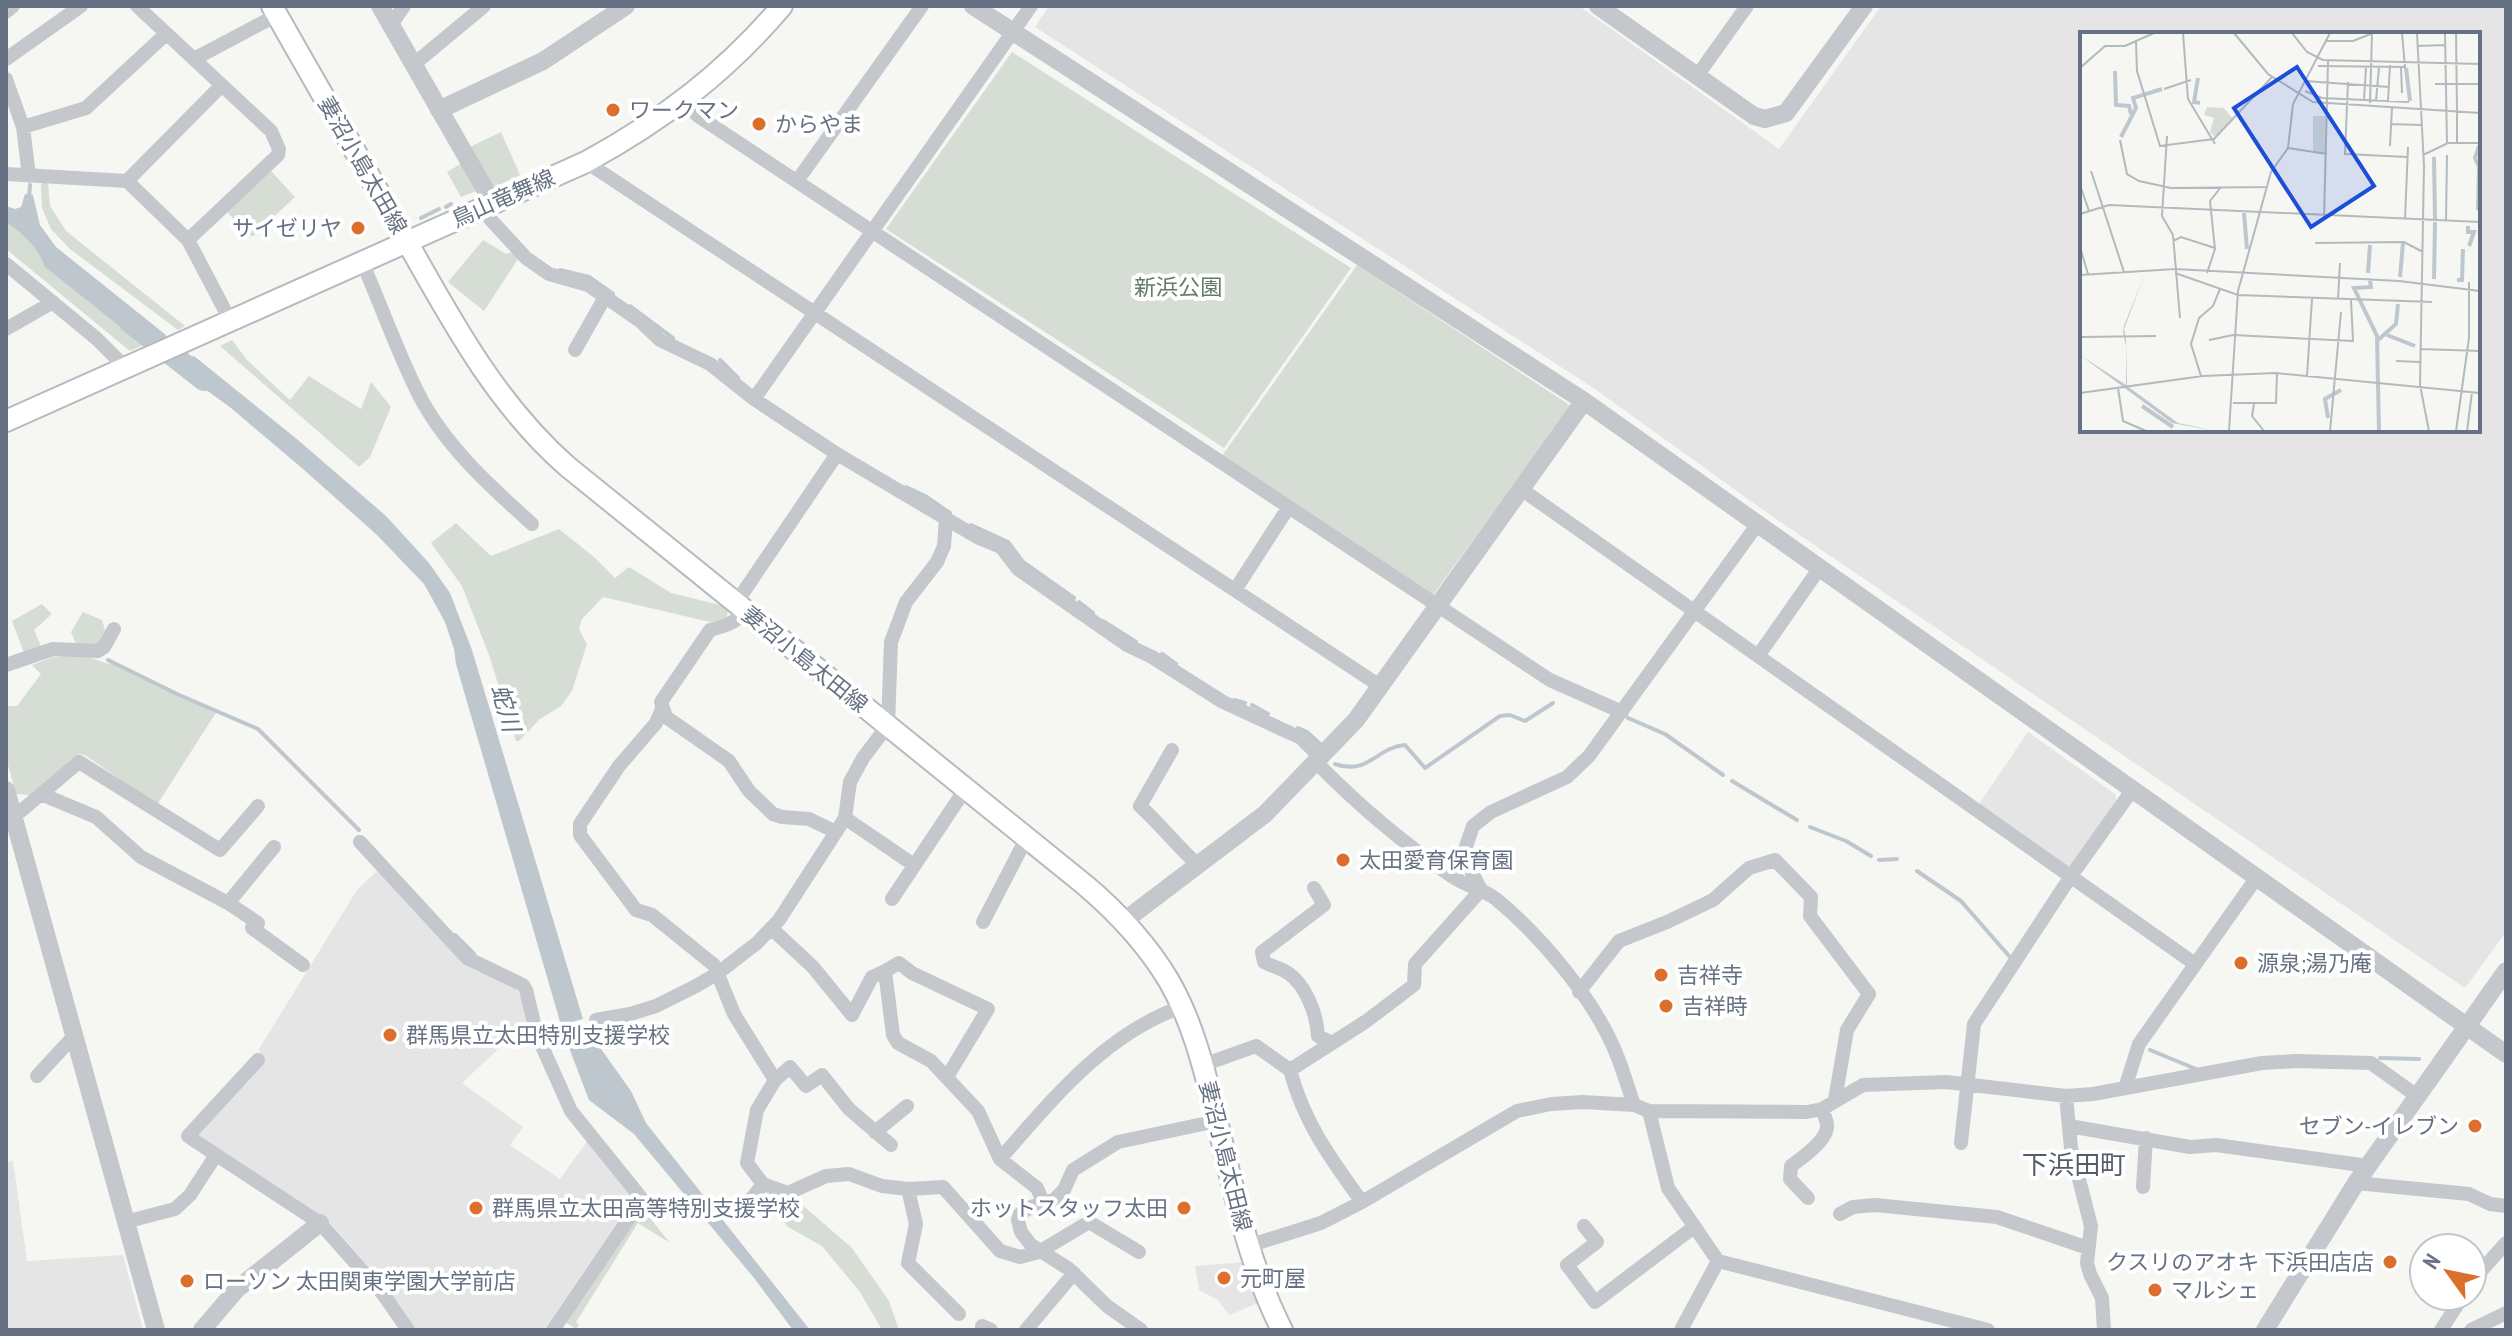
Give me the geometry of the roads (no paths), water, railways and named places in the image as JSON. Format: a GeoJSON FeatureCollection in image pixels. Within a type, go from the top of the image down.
{"type":"FeatureCollection","features":[{"type":"Feature","properties":{"kind":"main road","name":"鳥山竜舞線"},"geometry":{"type":"LineString","coordinates":[[134,363],[586,162],[617,145],[683,101],[748,46],[782,6]]}},
{"type":"Feature","properties":{"kind":"main road","name":"妻沼小島太田線"},"geometry":{"type":"LineString","coordinates":[[278,9],[407,241],[485,373],[535,436],[568,467],[1027,837],[1124,921],[1151,954],[1182,1007],[1203,1065],[1248,1246],[1282,1330]]}},
{"type":"Feature","properties":{"kind":"main road"},"geometry":{"type":"LineString","coordinates":[[6,421],[134,363]]}},
{"type":"Feature","properties":{"kind":"street"},"geometry":{"type":"LineString","coordinates":[[6,12],[13,6]]}},
{"type":"Feature","properties":{"kind":"street"},"geometry":{"type":"LineString","coordinates":[[6,59],[81,6]]}},
{"type":"Feature","properties":{"kind":"street"},"geometry":{"type":"LineString","coordinates":[[137,6],[271,131],[279,149],[278,155],[188,240]]}},
{"type":"Feature","properties":{"kind":"street"},"geometry":{"type":"LineString","coordinates":[[380,6],[439,110],[486,206],[526,258],[549,274],[581,282],[640,321],[660,340],[710,364],[754,399],[837,454],[946,519],[1001,547],[1018,569],[1127,645],[1152,657],[1223,702],[1301,738],[1353,800],[1398,839],[1457,880],[1495,899],[1550,951],[1604,1030],[1616,1053],[1634,1105]]}},
{"type":"Feature","properties":{"kind":"street"},"geometry":{"type":"LineString","coordinates":[[391,25],[404,6]]}},
{"type":"Feature","properties":{"kind":"street"},"geometry":{"type":"LineString","coordinates":[[413,65],[484,6]]}},
{"type":"Feature","properties":{"kind":"street"},"geometry":{"type":"LineString","coordinates":[[439,110],[543,61],[626,6]]}},
{"type":"Feature","properties":{"kind":"street"},"geometry":{"type":"LineString","coordinates":[[797,181],[922,6]]}},
{"type":"Feature","properties":{"kind":"street"},"geometry":{"type":"LineString","coordinates":[[973,6],[1584,401],[2506,1054]]}},
{"type":"Feature","properties":{"kind":"street"},"geometry":{"type":"LineString","coordinates":[[754,399],[1031,6]]}},
{"type":"Feature","properties":{"kind":"street"},"geometry":{"type":"LineString","coordinates":[[1598,6],[1621,13],[1697,76],[1754,116],[1765,119],[1786,113],[1864,6]]}},
{"type":"Feature","properties":{"kind":"street"},"geometry":{"type":"LineString","coordinates":[[1697,76],[1747,6]]}},
{"type":"Feature","properties":{"kind":"street"},"geometry":{"type":"LineString","coordinates":[[194,59],[278,9]]}},
{"type":"Feature","properties":{"kind":"street"},"geometry":{"type":"LineString","coordinates":[[23,127],[86,108],[166,34]]}},
{"type":"Feature","properties":{"kind":"street"},"geometry":{"type":"LineString","coordinates":[[6,79],[23,127],[29,176]]}},
{"type":"Feature","properties":{"kind":"street"},"geometry":{"type":"LineString","coordinates":[[127,181],[222,85]]}},
{"type":"Feature","properties":{"kind":"street"},"geometry":{"type":"LineString","coordinates":[[683,101],[698,116],[870,231],[1550,680],[1622,712]]}},
{"type":"Feature","properties":{"kind":"street"},"geometry":{"type":"LineString","coordinates":[[586,162],[1380,686]]}},
{"type":"Feature","properties":{"kind":"street"},"geometry":{"type":"LineString","coordinates":[[6,174],[127,181],[188,240],[231,322]]}},
{"type":"Feature","properties":{"kind":"street"},"geometry":{"type":"LineString","coordinates":[[362,262],[419,395],[444,434],[492,488],[532,524]]}},
{"type":"Feature","properties":{"kind":"street"},"geometry":{"type":"LineString","coordinates":[[6,264],[97,339],[134,363]]}},
{"type":"Feature","properties":{"kind":"street"},"geometry":{"type":"LineString","coordinates":[[575,350],[605,297]]}},
{"type":"Feature","properties":{"kind":"street"},"geometry":{"type":"LineString","coordinates":[[6,329],[53,302]]}},
{"type":"Feature","properties":{"kind":"street"},"geometry":{"type":"LineString","coordinates":[[1124,921],[1265,814],[1356,720],[1584,401]]}},
{"type":"Feature","properties":{"kind":"street"},"geometry":{"type":"LineString","coordinates":[[836,832],[809,819],[773,814],[749,791],[729,761],[666,717],[661,702],[710,630],[739,619],[740,607],[837,454]]}},
{"type":"Feature","properties":{"kind":"street"},"geometry":{"type":"LineString","coordinates":[[1521,489],[2195,964]]}},
{"type":"Feature","properties":{"kind":"street"},"geometry":{"type":"LineString","coordinates":[[1235,590],[1288,508]]}},
{"type":"Feature","properties":{"kind":"street"},"geometry":{"type":"LineString","coordinates":[[596,1020],[656,1006],[718,973],[771,928],[845,818],[850,782],[863,758],[888,725],[891,642],[906,602],[937,562],[944,546],[946,519]]}},
{"type":"Feature","properties":{"kind":"street"},"geometry":{"type":"LineString","coordinates":[[1481,890],[1463,855],[1473,826],[1491,812],[1567,777],[1589,756],[1757,525]]}},
{"type":"Feature","properties":{"kind":"street"},"geometry":{"type":"LineString","coordinates":[[1758,656],[1819,569]]}},
{"type":"Feature","properties":{"kind":"street"},"geometry":{"type":"LineString","coordinates":[[6,665],[53,649],[98,651],[104,647],[114,629]]}},
{"type":"Feature","properties":{"kind":"street"},"geometry":{"type":"LineString","coordinates":[[662,709],[656,723],[619,766],[578,829],[585,843],[636,910],[652,915],[714,965],[734,1014],[775,1080]]}},
{"type":"Feature","properties":{"kind":"street"},"geometry":{"type":"LineString","coordinates":[[1172,750],[1140,806],[1164,827],[1170,840],[1197,864]]}},
{"type":"Feature","properties":{"kind":"street"},"geometry":{"type":"LineString","coordinates":[[10,812],[41,794],[79,762],[220,850],[258,806]]}},
{"type":"Feature","properties":{"kind":"street"},"geometry":{"type":"LineString","coordinates":[[892,899],[966,788]]}},
{"type":"Feature","properties":{"kind":"street"},"geometry":{"type":"LineString","coordinates":[[1961,1143],[1974,1024],[2071,876],[2133,789]]}},
{"type":"Feature","properties":{"kind":"street"},"geometry":{"type":"LineString","coordinates":[[6,790],[156,1330]]}},
{"type":"Feature","properties":{"kind":"street"},"geometry":{"type":"LineString","coordinates":[[41,794],[96,817],[141,857],[228,903],[258,923],[252,928],[303,965]]}},
{"type":"Feature","properties":{"kind":"street"},"geometry":{"type":"LineString","coordinates":[[845,818],[914,865]]}},
{"type":"Feature","properties":{"kind":"street"},"geometry":{"type":"LineString","coordinates":[[983,922],[1027,837]]}},
{"type":"Feature","properties":{"kind":"street"},"geometry":{"type":"LineString","coordinates":[[360,842],[467,958],[523,985],[537,1035],[571,1111],[642,1199],[553,1330]]}},
{"type":"Feature","properties":{"kind":"street"},"geometry":{"type":"LineString","coordinates":[[228,903],[274,847]]}},
{"type":"Feature","properties":{"kind":"street"},"geometry":{"type":"LineString","coordinates":[[1579,992],[1619,941],[1713,900],[1749,868],[1775,860],[1811,897],[1810,916],[1869,994],[1847,1030],[1835,1100]]}},
{"type":"Feature","properties":{"kind":"street"},"geometry":{"type":"LineString","coordinates":[[2125,1088],[2139,1044],[2257,877]]}},
{"type":"Feature","properties":{"kind":"street"},"geometry":{"type":"LineString","coordinates":[[1314,888],[1324,905],[1262,952],[1264,962],[1290,974],[1308,999],[1317,1020],[1318,1036],[1332,1043]]}},
{"type":"Feature","properties":{"kind":"street"},"geometry":{"type":"LineString","coordinates":[[1290,1070],[1365,1022],[1414,985],[1415,964],[1481,890]]}},
{"type":"Feature","properties":{"kind":"street"},"geometry":{"type":"LineString","coordinates":[[771,928],[813,967],[852,1015],[872,977],[899,963],[912,973],[988,1009],[947,1077]]}},
{"type":"Feature","properties":{"kind":"street"},"geometry":{"type":"LineString","coordinates":[[885,971],[893,1035],[898,1043],[931,1061],[947,1077],[978,1111],[1000,1159],[1037,1188],[1043,1202]]}},
{"type":"Feature","properties":{"kind":"street"},"geometry":{"type":"LineString","coordinates":[[2265,1330],[2356,1183],[2506,971]]}},
{"type":"Feature","properties":{"kind":"street"},"geometry":{"type":"LineString","coordinates":[[1000,1159],[1078,1073],[1137,1026],[1154,1016],[1182,1007]]}},
{"type":"Feature","properties":{"kind":"street"},"geometry":{"type":"LineString","coordinates":[[37,1076],[74,1036]]}},
{"type":"Feature","properties":{"kind":"street"},"geometry":{"type":"LineString","coordinates":[[1203,1065],[1256,1046],[1290,1070],[1299,1104],[1333,1162],[1362,1202]]}},
{"type":"Feature","properties":{"kind":"street"},"geometry":{"type":"LineString","coordinates":[[258,1060],[190,1137],[320,1223],[383,1294],[408,1330]]}},
{"type":"Feature","properties":{"kind":"street"},"geometry":{"type":"LineString","coordinates":[[1248,1246],[1321,1223],[1517,1111],[1551,1104],[1634,1105],[1649,1111],[1807,1112],[1822,1109],[1863,1085],[1946,1082],[2066,1096],[2262,1063],[2297,1061],[2371,1063],[2417,1096]]}},
{"type":"Feature","properties":{"kind":"street"},"geometry":{"type":"LineString","coordinates":[[891,1145],[849,1109],[822,1075],[806,1086],[790,1067],[775,1080],[757,1110],[747,1163],[763,1184],[788,1193],[826,1176],[849,1174],[882,1186],[908,1189],[943,1187],[1000,1251],[1020,1257],[1039,1252],[1089,1222],[1139,1252]]}},
{"type":"Feature","properties":{"kind":"street"},"geometry":{"type":"LineString","coordinates":[[2066,1096],[2071,1148],[2091,1226],[2087,1263],[2102,1298],[2104,1330]]}},
{"type":"Feature","properties":{"kind":"street"},"geometry":{"type":"LineString","coordinates":[[875,1132],[907,1106]]}},
{"type":"Feature","properties":{"kind":"street"},"geometry":{"type":"LineString","coordinates":[[1808,1198],[1790,1179],[1791,1166],[1825,1134],[1828,1125],[1822,1109]]}},
{"type":"Feature","properties":{"kind":"street"},"geometry":{"type":"LineString","coordinates":[[1649,1111],[1668,1188],[1718,1261],[1988,1330]]}},
{"type":"Feature","properties":{"kind":"street"},"geometry":{"type":"LineString","coordinates":[[1139,1329],[1107,1306],[1074,1273],[1053,1257],[1039,1252],[1021,1232],[1018,1220],[1025,1210],[1059,1196],[1073,1170],[1118,1142],[1217,1121]]}},
{"type":"Feature","properties":{"kind":"street"},"geometry":{"type":"LineString","coordinates":[[2069,1126],[2190,1147],[2216,1145],[2368,1166]]}},
{"type":"Feature","properties":{"kind":"street"},"geometry":{"type":"LineString","coordinates":[[2143,1187],[2146,1138]]}},
{"type":"Feature","properties":{"kind":"street"},"geometry":{"type":"LineString","coordinates":[[125,1222],[175,1209],[190,1195],[216,1155]]}},
{"type":"Feature","properties":{"kind":"street"},"geometry":{"type":"LineString","coordinates":[[2356,1183],[2469,1194],[2490,1204],[2506,1206]]}},
{"type":"Feature","properties":{"kind":"street"},"geometry":{"type":"LineString","coordinates":[[741,1212],[763,1184]]}},
{"type":"Feature","properties":{"kind":"street"},"geometry":{"type":"LineString","coordinates":[[908,1189],[916,1224],[908,1263],[959,1314]]}},
{"type":"Feature","properties":{"kind":"street"},"geometry":{"type":"LineString","coordinates":[[1840,1214],[1853,1207],[1875,1205],[1997,1217],[2088,1248]]}},
{"type":"Feature","properties":{"kind":"street"},"geometry":{"type":"LineString","coordinates":[[202,1330],[237,1289],[320,1223]]}},
{"type":"Feature","properties":{"kind":"street"},"geometry":{"type":"LineString","coordinates":[[1584,1226],[1597,1242],[1567,1265],[1595,1302],[1694,1227]]}},
{"type":"Feature","properties":{"kind":"street"},"geometry":{"type":"LineString","coordinates":[[2488,1263],[2506,1243]]}},
{"type":"Feature","properties":{"kind":"street"},"geometry":{"type":"LineString","coordinates":[[1681,1330],[1718,1261]]}},
{"type":"Feature","properties":{"kind":"street"},"geometry":{"type":"LineString","coordinates":[[1026,1330],[1074,1273]]}},
{"type":"Feature","properties":{"kind":"street"},"geometry":{"type":"LineString","coordinates":[[2471,1330],[2506,1313]]}},
{"type":"Feature","properties":{"kind":"waterway"},"geometry":{"type":"LineString","coordinates":[[29,198],[30,185]]}},
{"type":"Feature","properties":{"kind":"waterway"},"geometry":{"type":"LineString","coordinates":[[446,207],[451,204]]}},
{"type":"Feature","properties":{"kind":"waterway"},"geometry":{"type":"LineString","coordinates":[[421,218],[439,209]]}},
{"type":"Feature","properties":{"kind":"waterway"},"geometry":{"type":"LineString","coordinates":[[560,270],[589,277],[613,294]]}},
{"type":"Feature","properties":{"kind":"waterway"},"geometry":{"type":"LineString","coordinates":[[630,306],[673,338]]}},
{"type":"Feature","properties":{"kind":"waterway","name":"蛇川"},"geometry":{"type":"LineString","coordinates":[[130,322],[204,380]]}},
{"type":"Feature","properties":{"kind":"waterway"},"geometry":{"type":"LineString","coordinates":[[720,360],[738,378]]}},
{"type":"Feature","properties":{"kind":"waterway"},"geometry":{"type":"LineString","coordinates":[[906,487],[950,513]]}},
{"type":"Feature","properties":{"kind":"waterway"},"geometry":{"type":"LineString","coordinates":[[971,525],[1008,542],[1023,562],[1074,598]]}},
{"type":"Feature","properties":{"kind":"waterway"},"geometry":{"type":"LineString","coordinates":[[1079,602],[1093,613]]}},
{"type":"Feature","properties":{"kind":"waterway"},"geometry":{"type":"LineString","coordinates":[[1103,621],[1136,642]]}},
{"type":"Feature","properties":{"kind":"waterway"},"geometry":{"type":"LineString","coordinates":[[1162,654],[1176,664]]}},
{"type":"Feature","properties":{"kind":"waterway"},"geometry":{"type":"LineString","coordinates":[[108,660],[258,729],[359,830]]}},
{"type":"Feature","properties":{"kind":"waterway"},"geometry":{"type":"LineString","coordinates":[[1234,700],[1245,703]]}},
{"type":"Feature","properties":{"kind":"waterway"},"geometry":{"type":"LineString","coordinates":[[1335,764],[1346,767],[1364,764],[1387,750],[1405,745],[1425,768],[1500,716],[1510,715],[1525,721],[1553,703]]}},
{"type":"Feature","properties":{"kind":"waterway"},"geometry":{"type":"LineString","coordinates":[[1252,705],[1268,714]]}},
{"type":"Feature","properties":{"kind":"waterway"},"geometry":{"type":"LineString","coordinates":[[1628,718],[1665,734],[1723,775]]}},
{"type":"Feature","properties":{"kind":"waterway"},"geometry":{"type":"LineString","coordinates":[[1298,728],[1320,744]]}},
{"type":"Feature","properties":{"kind":"waterway"},"geometry":{"type":"LineString","coordinates":[[1732,781],[1797,820]]}},
{"type":"Feature","properties":{"kind":"waterway"},"geometry":{"type":"LineString","coordinates":[[1810,827],[1846,841],[1871,856]]}},
{"type":"Feature","properties":{"kind":"waterway"},"geometry":{"type":"LineString","coordinates":[[1879,860],[1897,859]]}},
{"type":"Feature","properties":{"kind":"waterway"},"geometry":{"type":"LineString","coordinates":[[1917,871],[1961,901],[2009,956]]}},
{"type":"Feature","properties":{"kind":"waterway"},"geometry":{"type":"LineString","coordinates":[[455,935],[474,954]]}},
{"type":"Feature","properties":{"kind":"waterway"},"geometry":{"type":"LineString","coordinates":[[2150,1050],[2196,1069]]}},
{"type":"Feature","properties":{"kind":"waterway"},"geometry":{"type":"LineString","coordinates":[[2380,1058],[2419,1059]]}},
{"type":"Feature","properties":{"kind":"place","name":"ワークマン"},"geometry":{"type":"Point","coordinates":[613,110]}},
{"type":"Feature","properties":{"kind":"place","name":"からやま"},"geometry":{"type":"Point","coordinates":[759,124]}},
{"type":"Feature","properties":{"kind":"place","name":"サイゼリヤ"},"geometry":{"type":"Point","coordinates":[358,228]}},
{"type":"Feature","properties":{"kind":"place","name":"太田愛育保育園"},"geometry":{"type":"Point","coordinates":[1343,860]}},
{"type":"Feature","properties":{"kind":"place","name":"源泉;湯乃庵"},"geometry":{"type":"Point","coordinates":[2241,963]}},
{"type":"Feature","properties":{"kind":"place","name":"吉祥寺"},"geometry":{"type":"Point","coordinates":[1661,975]}},
{"type":"Feature","properties":{"kind":"place","name":"吉祥時"},"geometry":{"type":"Point","coordinates":[1666,1006]}},
{"type":"Feature","properties":{"kind":"place","name":"群馬県立太田特別支援学校"},"geometry":{"type":"Point","coordinates":[390,1035]}},
{"type":"Feature","properties":{"kind":"place","name":"セブン-イレブン"},"geometry":{"type":"Point","coordinates":[2475,1126]}},
{"type":"Feature","properties":{"kind":"place","name":"群馬県立太田高等特別支援学校"},"geometry":{"type":"Point","coordinates":[476,1208]}},
{"type":"Feature","properties":{"kind":"place","name":"ホットスタッフ太田"},"geometry":{"type":"Point","coordinates":[1184,1208]}},
{"type":"Feature","properties":{"kind":"place","name":"クスリのアオキ 下浜田店店"},"geometry":{"type":"Point","coordinates":[2390,1262]}},
{"type":"Feature","properties":{"kind":"place","name":"元町屋"},"geometry":{"type":"Point","coordinates":[1224,1278]}},
{"type":"Feature","properties":{"kind":"place","name":"ローソン 太田関東学園大学前店"},"geometry":{"type":"Point","coordinates":[187,1281]}},
{"type":"Feature","properties":{"kind":"place","name":"マルシェ"},"geometry":{"type":"Point","coordinates":[2155,1290]}},
{"type":"Feature","properties":{"kind":"district","name":"下浜田町"},"geometry":{"type":"Point","coordinates":[2074,1164]}},
{"type":"Feature","properties":{"kind":"park label","name":"新浜公園"},"geometry":{"type":"Point","coordinates":[1178,287]}}]}
